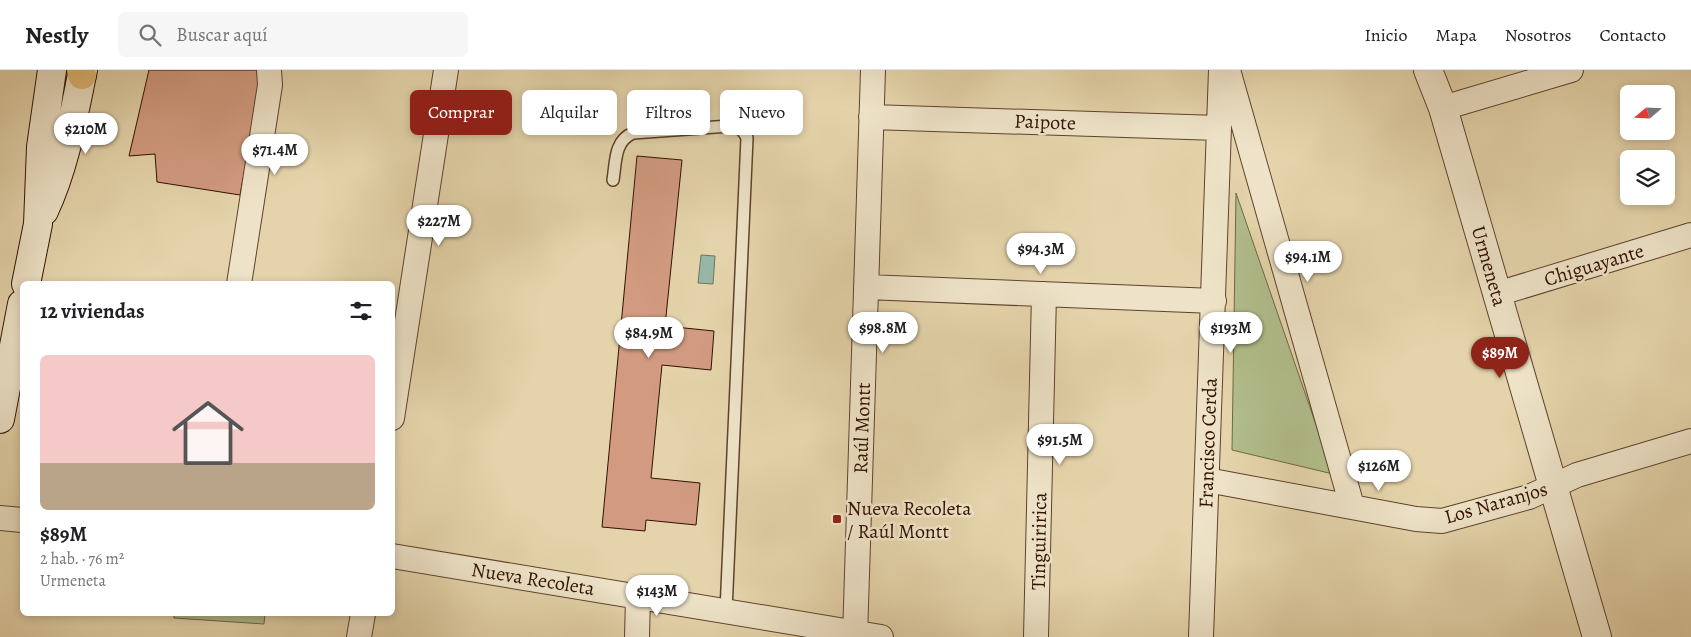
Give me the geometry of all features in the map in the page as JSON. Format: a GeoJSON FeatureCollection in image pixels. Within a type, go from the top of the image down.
{"type":"FeatureCollection","features":[{"type":"Feature","properties":{"kind":"street"},"geometry":{"type":"LineString","coordinates":[[27,281],[38,224],[41,147],[52,70]]}},
{"type":"Feature","properties":{"kind":"street"},"geometry":{"type":"LineString","coordinates":[[239,281],[270,85],[268,70]]}},
{"type":"Feature","properties":{"kind":"street"},"geometry":{"type":"LineString","coordinates":[[395,399],[446,70]]}},
{"type":"Feature","properties":{"kind":"street","name":"Raúl Montt"},"geometry":{"type":"LineString","coordinates":[[855,635],[873,70]]}},
{"type":"Feature","properties":{"kind":"street","name":"Francisco Cerda"},"geometry":{"type":"LineString","coordinates":[[1201,637],[1221,70]]}},
{"type":"Feature","properties":{"kind":"street"},"geometry":{"type":"LineString","coordinates":[[1228,70],[1352,506]]}},
{"type":"Feature","properties":{"kind":"street","name":"Urmeneta"},"geometry":{"type":"LineString","coordinates":[[1428,70],[1443,108],[1597,637]]}},
{"type":"Feature","properties":{"kind":"street"},"geometry":{"type":"LineString","coordinates":[[1443,108],[1571,70]]}},
{"type":"Feature","properties":{"kind":"street"},"geometry":{"type":"LineString","coordinates":[[38,224],[57,181],[82,72]]}},
{"type":"Feature","properties":{"kind":"street","name":"Paipote"},"geometry":{"type":"LineString","coordinates":[[872,117],[1220,128]]}},
{"type":"Feature","properties":{"kind":"street","name":"Chiguayante"},"geometry":{"type":"LineString","coordinates":[[1498,294],[1691,235]]}},
{"type":"Feature","properties":{"kind":"street"},"geometry":{"type":"LineString","coordinates":[[866,287],[1214,301]]}},
{"type":"Feature","properties":{"kind":"street","name":"Tinguiririca"},"geometry":{"type":"LineString","coordinates":[[1036,637],[1044,294]]}},
{"type":"Feature","properties":{"kind":"street"},"geometry":{"type":"LineString","coordinates":[[0,419],[20,314]]}},
{"type":"Feature","properties":{"kind":"street","name":"Los Naranjos"},"geometry":{"type":"LineString","coordinates":[[1207,480],[1416,519],[1442,521],[1530,497],[1577,475],[1691,441]]}},
{"type":"Feature","properties":{"kind":"street"},"geometry":{"type":"LineString","coordinates":[[0,518],[20,520]]}},
{"type":"Feature","properties":{"kind":"street","name":"Nueva Recoleta"},"geometry":{"type":"LineString","coordinates":[[395,556],[726,611],[855,635],[881,637]]}},
{"type":"Feature","properties":{"kind":"street"},"geometry":{"type":"LineString","coordinates":[[637,637],[638,597]]}},
{"type":"Feature","properties":{"kind":"street"},"geometry":{"type":"LineString","coordinates":[[360,637],[363,616]]}},
{"type":"Feature","properties":{"kind":"lane"},"geometry":{"type":"LineString","coordinates":[[614,180],[619,144],[628,135],[633,133],[729,126],[741,129],[748,138],[726,611]]}},
{"type":"Feature","properties":{"kind":"green space"},"geometry":{"type":"Polygon","coordinates":[[[1236,193],[1333,474],[1232,450],[1236,193]]]}},
{"type":"Feature","properties":{"kind":"green space"},"geometry":{"type":"Polygon","coordinates":[[[174,616],[265,616],[264,624],[174,618],[174,616]]]}},
{"type":"Feature","properties":{"kind":"shaded area"},"geometry":{"type":"Polygon","coordinates":[[[701,255],[715,256],[713,284],[698,283],[701,255]]]}},
{"type":"Feature","properties":{"kind":"building"},"geometry":{"type":"Polygon","coordinates":[[[149,70],[262,70],[263,74],[240,195],[157,182],[155,154],[129,156],[149,70]]]}},
{"type":"Feature","properties":{"kind":"building"},"geometry":{"type":"Polygon","coordinates":[[[637,156],[682,160],[665,326],[714,331],[711,370],[662,365],[651,478],[700,483],[696,525],[646,520],[645,531],[602,527],[637,156]]]}},
{"type":"Feature","properties":{"kind":"place","name":"Nueva Recoleta / Raúl Montt"},"geometry":{"type":"Point","coordinates":[837,519]}}]}
